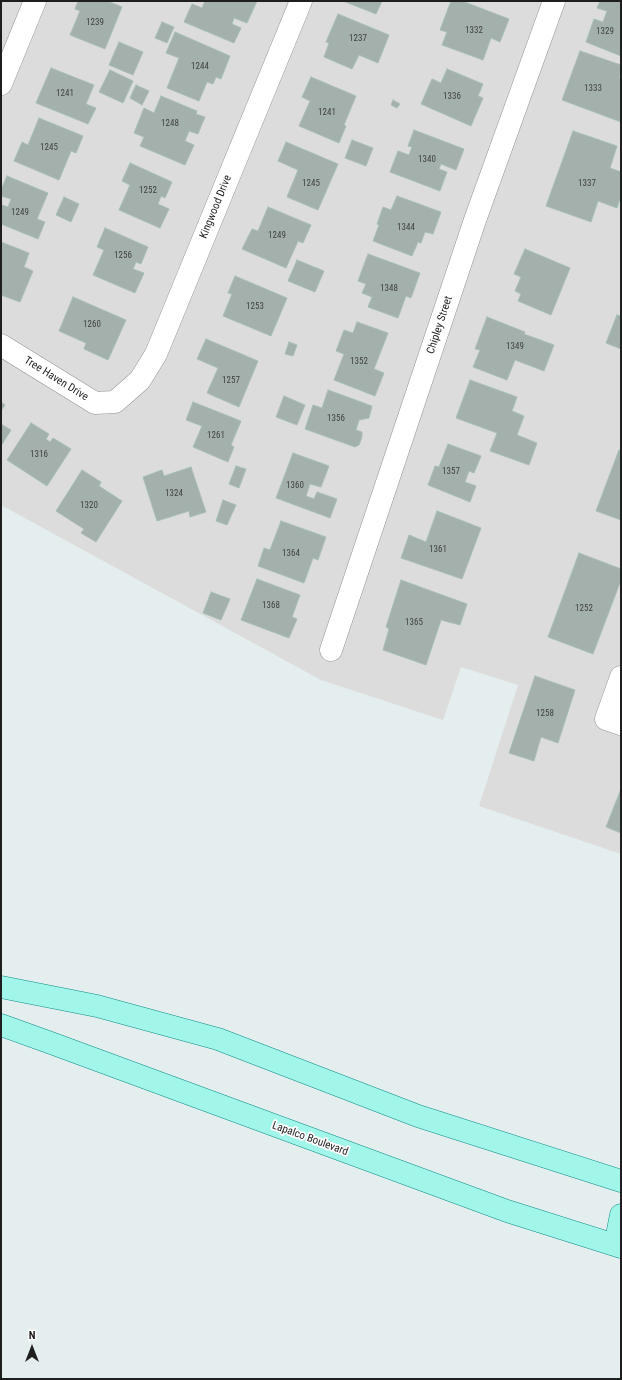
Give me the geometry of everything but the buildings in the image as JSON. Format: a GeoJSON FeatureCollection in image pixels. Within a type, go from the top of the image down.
{"type":"FeatureCollection","features":[{"type":"Feature","properties":{"kind":"main road"},"geometry":{"type":"LineString","coordinates":[[1,987],[97,1006],[218,1039],[418,1116],[621,1181]]}},
{"type":"Feature","properties":{"kind":"main road","name":"Lapalco Boulevard"},"geometry":{"type":"LineString","coordinates":[[1,1025],[507,1211],[621,1246]]}},
{"type":"Feature","properties":{"kind":"main road"},"geometry":{"type":"LineString","coordinates":[[621,1215],[618,1230],[621,1246]]}},
{"type":"Feature","properties":{"kind":"street"},"geometry":{"type":"LineString","coordinates":[[1,84],[35,1]]}},
{"type":"Feature","properties":{"kind":"street","name":"Kingwood Drive"},"geometry":{"type":"LineString","coordinates":[[115,402],[140,380],[156,354],[301,1]]}},
{"type":"Feature","properties":{"kind":"street","name":"Chipley Street"},"geometry":{"type":"LineString","coordinates":[[331,650],[475,220],[554,1]]}},
{"type":"Feature","properties":{"kind":"street","name":"Tree Haven Drive"},"geometry":{"type":"LineString","coordinates":[[1,345],[95,402],[115,402]]}},
{"type":"Feature","properties":{"kind":"street"},"geometry":{"type":"LineString","coordinates":[[621,677],[606,719],[621,724]]}},
{"type":"Feature","properties":{"kind":"shaded area"},"geometry":{"type":"Polygon","coordinates":[[[1,1],[621,1],[621,854],[479,806],[518,685],[461,667],[443,720],[321,680],[1,505],[1,1]]]}}]}
